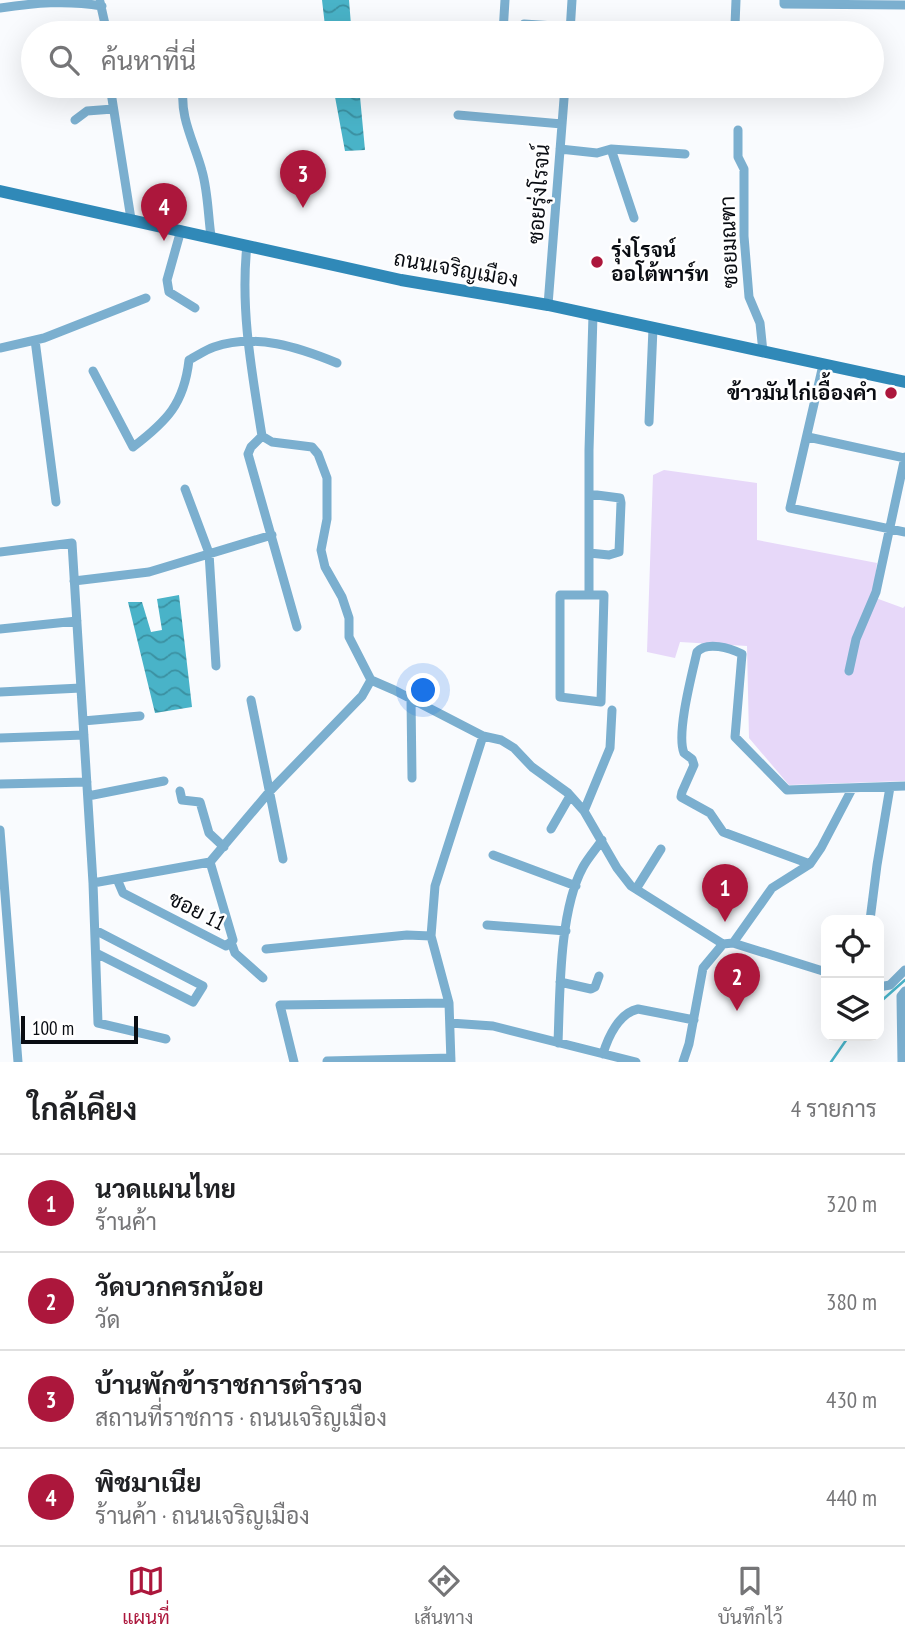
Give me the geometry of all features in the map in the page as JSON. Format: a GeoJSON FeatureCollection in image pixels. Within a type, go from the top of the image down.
{"type":"FeatureCollection","features":[{"type":"Feature","properties":{"kind":"main road","name":"ถนนเจริญเมือง"},"geometry":{"type":"LineString","coordinates":[[0,191],[401,280],[548,305],[905,382]]}},
{"type":"Feature","properties":{"kind":"street"},"geometry":{"type":"LineString","coordinates":[[0,8],[42,1],[76,0],[101,3],[105,21]]}},
{"type":"Feature","properties":{"kind":"street"},"geometry":{"type":"LineString","coordinates":[[504,21],[505,0]]}},
{"type":"Feature","properties":{"kind":"street"},"geometry":{"type":"LineString","coordinates":[[571,21],[572,0]]}},
{"type":"Feature","properties":{"kind":"street"},"geometry":{"type":"LineString","coordinates":[[735,21],[736,0]]}},
{"type":"Feature","properties":{"kind":"street"},"geometry":{"type":"LineString","coordinates":[[784,0],[784,4],[848,2],[905,5]]}},
{"type":"Feature","properties":{"kind":"street"},"geometry":{"type":"LineString","coordinates":[[112,98],[131,219]]}},
{"type":"Feature","properties":{"kind":"street"},"geometry":{"type":"LineString","coordinates":[[183,98],[185,119],[203,174],[211,236]]}},
{"type":"Feature","properties":{"kind":"street","name":"ซอยรุ่งโรจน์"},"geometry":{"type":"LineString","coordinates":[[548,305],[564,98]]}},
{"type":"Feature","properties":{"kind":"street"},"geometry":{"type":"LineString","coordinates":[[75,120],[87,111],[113,109]]}},
{"type":"Feature","properties":{"kind":"street"},"geometry":{"type":"LineString","coordinates":[[458,115],[562,124]]}},
{"type":"Feature","properties":{"kind":"street","name":"ซอยมณฑา"},"geometry":{"type":"LineString","coordinates":[[738,130],[738,157],[744,169],[744,236],[749,297],[760,323],[763,352]]}},
{"type":"Feature","properties":{"kind":"street"},"geometry":{"type":"LineString","coordinates":[[559,149],[597,153],[611,149],[685,154]]}},
{"type":"Feature","properties":{"kind":"street"},"geometry":{"type":"LineString","coordinates":[[611,149],[634,218]]}},
{"type":"Feature","properties":{"kind":"street"},"geometry":{"type":"LineString","coordinates":[[181,230],[167,280],[169,292],[195,308]]}},
{"type":"Feature","properties":{"kind":"street"},"geometry":{"type":"LineString","coordinates":[[247,245],[244,270],[247,341],[262,436]]}},
{"type":"Feature","properties":{"kind":"street"},"geometry":{"type":"LineString","coordinates":[[0,348],[35,340],[146,298]]}},
{"type":"Feature","properties":{"kind":"street"},"geometry":{"type":"LineString","coordinates":[[589,595],[593,315]]}},
{"type":"Feature","properties":{"kind":"street"},"geometry":{"type":"LineString","coordinates":[[649,422],[653,328]]}},
{"type":"Feature","properties":{"kind":"street"},"geometry":{"type":"LineString","coordinates":[[35,340],[56,502]]}},
{"type":"Feature","properties":{"kind":"street"},"geometry":{"type":"LineString","coordinates":[[93,371],[133,447],[154,430],[175,407],[186,385],[189,360],[214,347],[247,341],[299,347],[337,363]]}},
{"type":"Feature","properties":{"kind":"street"},"geometry":{"type":"LineString","coordinates":[[823,365],[790,508],[905,533]]}},
{"type":"Feature","properties":{"kind":"street"},"geometry":{"type":"LineString","coordinates":[[262,436],[248,454],[297,627]]}},
{"type":"Feature","properties":{"kind":"street"},"geometry":{"type":"LineString","coordinates":[[262,436],[272,442],[312,447],[318,454],[327,478],[327,519],[321,550],[325,567],[342,597],[349,618],[349,637],[371,680],[483,736],[501,740],[514,748],[584,811],[617,868],[636,889],[728,944],[821,971]]}},
{"type":"Feature","properties":{"kind":"street"},"geometry":{"type":"LineString","coordinates":[[808,437],[905,457],[876,592],[856,639],[849,671]]}},
{"type":"Feature","properties":{"kind":"street"},"geometry":{"type":"LineString","coordinates":[[185,489],[209,553],[216,666]]}},
{"type":"Feature","properties":{"kind":"street"},"geometry":{"type":"LineString","coordinates":[[589,494],[616,496],[621,503],[618,552],[609,555],[589,553]]}},
{"type":"Feature","properties":{"kind":"street"},"geometry":{"type":"LineString","coordinates":[[74,581],[149,572],[272,535]]}},
{"type":"Feature","properties":{"kind":"street"},"geometry":{"type":"LineString","coordinates":[[0,552],[72,543],[93,883],[98,1023],[166,1039]]}},
{"type":"Feature","properties":{"kind":"street"},"geometry":{"type":"LineString","coordinates":[[560,595],[589,595],[604,595],[601,702],[560,697],[560,595]]}},
{"type":"Feature","properties":{"kind":"street"},"geometry":{"type":"LineString","coordinates":[[0,629],[77,621]]}},
{"type":"Feature","properties":{"kind":"street"},"geometry":{"type":"LineString","coordinates":[[810,864],[723,832],[710,813],[681,797],[694,765],[692,759],[684,753],[682,741],[689,686],[697,652],[707,646],[742,654],[735,737],[787,790],[905,786]]}},
{"type":"Feature","properties":{"kind":"street"},"geometry":{"type":"LineString","coordinates":[[93,883],[210,862],[270,791],[362,696],[371,680]]}},
{"type":"Feature","properties":{"kind":"street"},"geometry":{"type":"LineString","coordinates":[[0,692],[81,688]]}},
{"type":"Feature","properties":{"kind":"street"},"geometry":{"type":"LineString","coordinates":[[411,698],[412,778]]}},
{"type":"Feature","properties":{"kind":"street"},"geometry":{"type":"LineString","coordinates":[[251,700],[283,859]]}},
{"type":"Feature","properties":{"kind":"street"},"geometry":{"type":"LineString","coordinates":[[584,811],[610,748],[612,710]]}},
{"type":"Feature","properties":{"kind":"street"},"geometry":{"type":"LineString","coordinates":[[83,721],[140,716]]}},
{"type":"Feature","properties":{"kind":"street"},"geometry":{"type":"LineString","coordinates":[[0,738],[84,735]]}},
{"type":"Feature","properties":{"kind":"street"},"geometry":{"type":"LineString","coordinates":[[327,1061],[451,1060],[449,1003],[431,936],[435,886],[483,736]]}},
{"type":"Feature","properties":{"kind":"street"},"geometry":{"type":"LineString","coordinates":[[88,796],[164,781]]}},
{"type":"Feature","properties":{"kind":"street"},"geometry":{"type":"LineString","coordinates":[[0,784],[87,782]]}},
{"type":"Feature","properties":{"kind":"street"},"geometry":{"type":"LineString","coordinates":[[871,915],[890,787]]}},
{"type":"Feature","properties":{"kind":"street"},"geometry":{"type":"LineString","coordinates":[[682,1062],[690,1044],[703,968],[728,944],[772,888],[810,864],[852,789]]}},
{"type":"Feature","properties":{"kind":"street"},"geometry":{"type":"LineString","coordinates":[[180,791],[182,800],[200,802],[209,833],[224,847]]}},
{"type":"Feature","properties":{"kind":"street"},"geometry":{"type":"LineString","coordinates":[[551,829],[570,796]]}},
{"type":"Feature","properties":{"kind":"street"},"geometry":{"type":"LineString","coordinates":[[0,830],[19,1062]]}},
{"type":"Feature","properties":{"kind":"street"},"geometry":{"type":"LineString","coordinates":[[558,1043],[560,982],[566,931],[583,867],[602,841]]}},
{"type":"Feature","properties":{"kind":"street"},"geometry":{"type":"LineString","coordinates":[[636,889],[661,849]]}},
{"type":"Feature","properties":{"kind":"street"},"geometry":{"type":"LineString","coordinates":[[493,855],[576,886]]}},
{"type":"Feature","properties":{"kind":"street","name":"ซอย 11"},"geometry":{"type":"LineString","coordinates":[[117,879],[123,892],[226,946],[233,940],[210,862]]}},
{"type":"Feature","properties":{"kind":"street"},"geometry":{"type":"LineString","coordinates":[[487,925],[566,931]]}},
{"type":"Feature","properties":{"kind":"street"},"geometry":{"type":"LineString","coordinates":[[95,930],[203,986],[193,1002],[96,953]]}},
{"type":"Feature","properties":{"kind":"street"},"geometry":{"type":"LineString","coordinates":[[266,949],[407,935],[431,936]]}},
{"type":"Feature","properties":{"kind":"street"},"geometry":{"type":"LineString","coordinates":[[231,942],[235,953],[263,978]]}},
{"type":"Feature","properties":{"kind":"street"},"geometry":{"type":"LineString","coordinates":[[884,986],[890,985],[905,970]]}},
{"type":"Feature","properties":{"kind":"street"},"geometry":{"type":"LineString","coordinates":[[560,982],[591,989],[595,987],[600,976]]}},
{"type":"Feature","properties":{"kind":"street"},"geometry":{"type":"LineString","coordinates":[[902,1062],[904,1035],[901,996],[905,991]]}},
{"type":"Feature","properties":{"kind":"street"},"geometry":{"type":"LineString","coordinates":[[294,1062],[280,1005],[449,1003]]}},
{"type":"Feature","properties":{"kind":"street"},"geometry":{"type":"LineString","coordinates":[[603,1054],[608,1037],[632,1010],[639,1009],[694,1020]]}},
{"type":"Feature","properties":{"kind":"street"},"geometry":{"type":"LineString","coordinates":[[450,1023],[493,1026],[636,1062]]}},
{"type":"Feature","properties":{"kind":"shaded area"},"geometry":{"type":"Polygon","coordinates":[[[664,470],[757,483],[757,540],[877,563],[873,597],[903,608],[905,606],[905,781],[789,785],[749,738],[747,646],[680,642],[675,658],[647,652],[653,475],[664,470]]]}},
{"type":"Feature","properties":{"kind":"water"},"geometry":{"type":"Polygon","coordinates":[[[322,0],[349,0],[351,21],[324,21],[322,0]]]}},
{"type":"Feature","properties":{"kind":"water"},"geometry":{"type":"Polygon","coordinates":[[[335,98],[360,98],[365,150],[345,151],[335,98]]]}},
{"type":"Feature","properties":{"kind":"water"},"geometry":{"type":"Polygon","coordinates":[[[179,595],[192,707],[155,713],[128,602],[142,602],[151,632],[162,630],[157,599],[179,595]]]}},
{"type":"Feature","properties":{"kind":"waterway"},"geometry":{"type":"LineString","coordinates":[[884,999],[905,980]]}},
{"type":"Feature","properties":{"kind":"waterway"},"geometry":{"type":"LineString","coordinates":[[831,1062],[846,1041]]}},
{"type":"Feature","properties":{"kind":"place","name":"บ้านพักข้าราชการตำรวจ"},"geometry":{"type":"Point","coordinates":[303,208]}},
{"type":"Feature","properties":{"kind":"place","name":"พิชมาเนีย"},"geometry":{"type":"Point","coordinates":[164,241]}},
{"type":"Feature","properties":{"kind":"place","name":"รุ่งโรจน์ ออโต้พาร์ท"},"geometry":{"type":"Point","coordinates":[597,262]}},
{"type":"Feature","properties":{"kind":"place","name":"ข้าวมันไก่เอื้องคํา"},"geometry":{"type":"Point","coordinates":[891,393]}},
{"type":"Feature","properties":{"kind":"place","name":"นวดแผนไทย"},"geometry":{"type":"Point","coordinates":[725,922]}},
{"type":"Feature","properties":{"kind":"place","name":"วัดบวกครกน้อย"},"geometry":{"type":"Point","coordinates":[737,1011]}}]}
